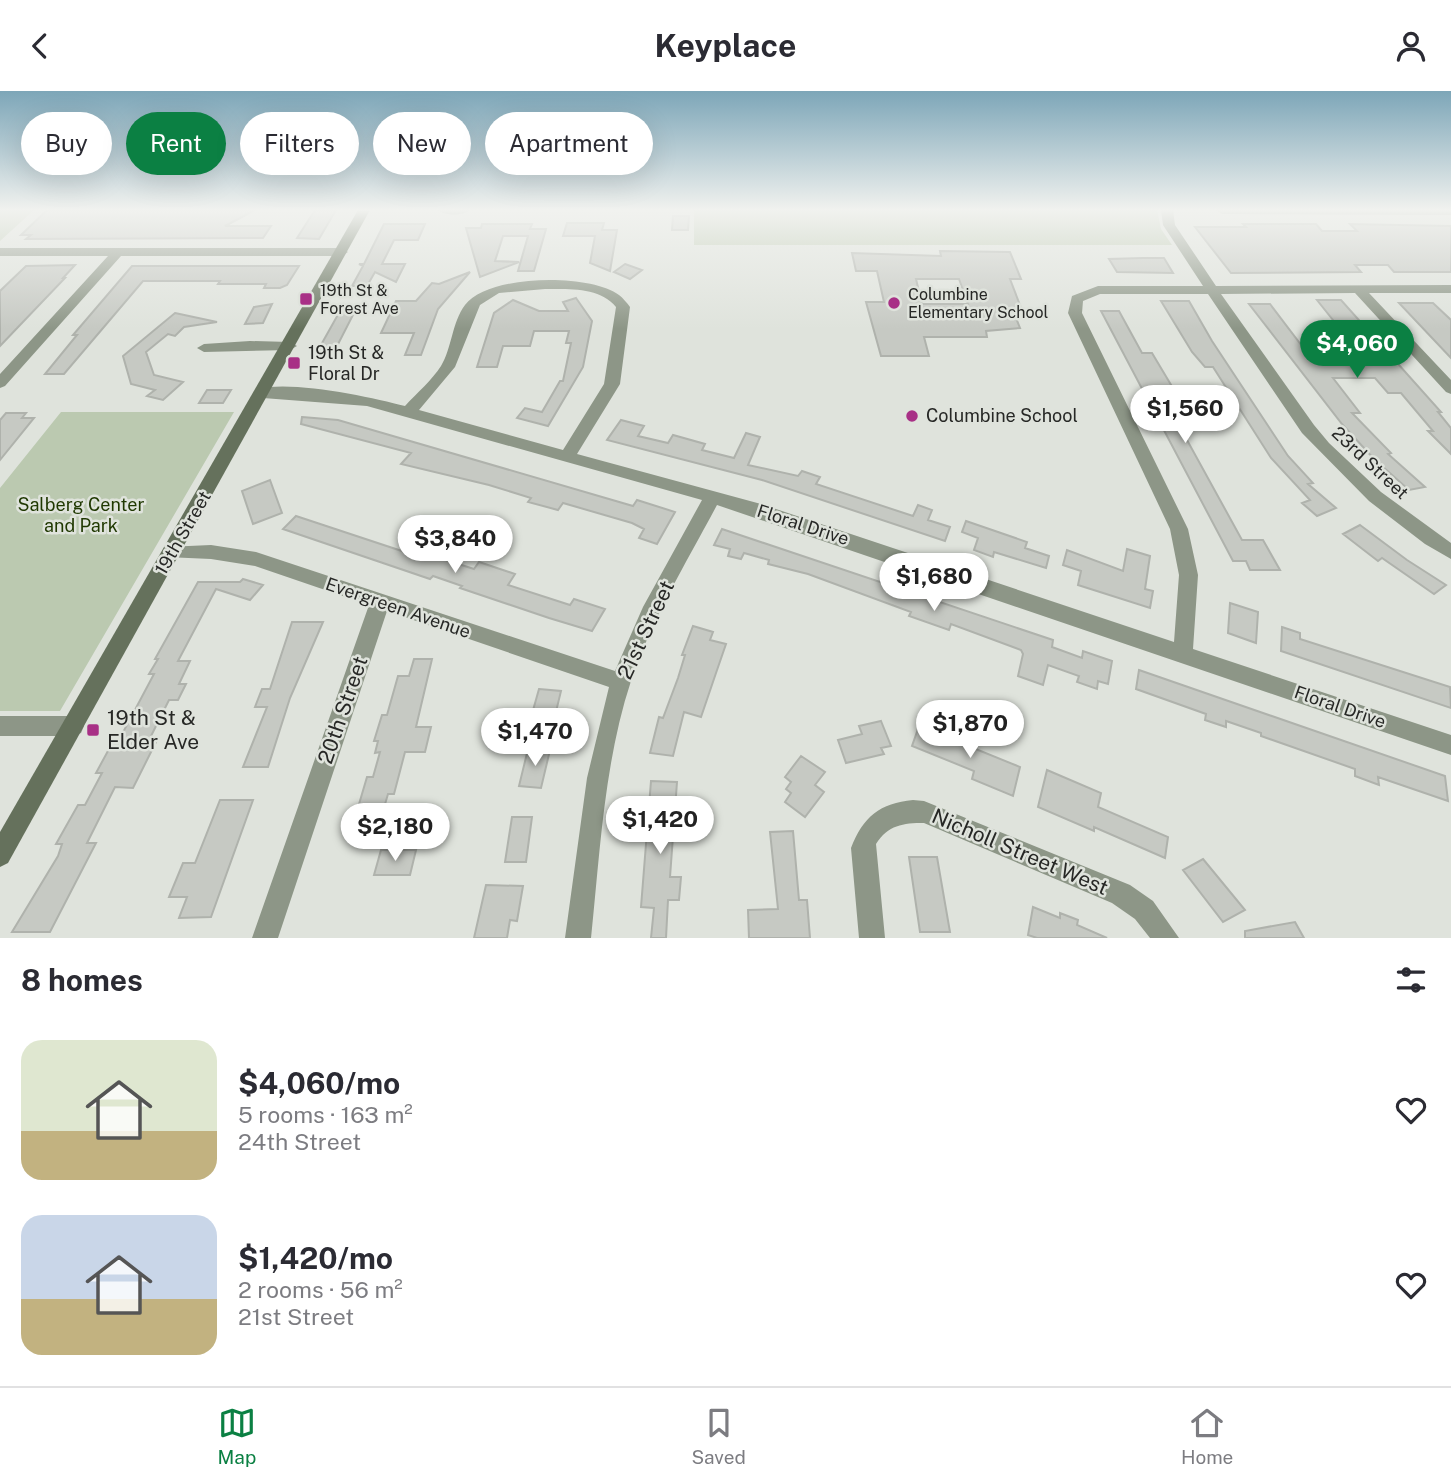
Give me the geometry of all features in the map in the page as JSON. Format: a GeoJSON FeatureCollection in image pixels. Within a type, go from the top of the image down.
{"type":"FeatureCollection","features":[{"type":"Feature","properties":{"kind":"street","name":"23rd Street"},"geometry":{"type":"LineString","coordinates":[[1185,250],[1308,429],[1330,456],[1394,513],[1451,552]]}},
{"type":"Feature","properties":{"kind":"street"},"geometry":{"type":"LineString","coordinates":[[0,252],[342,252]]}},
{"type":"Feature","properties":{"kind":"street"},"geometry":{"type":"LineString","coordinates":[[0,383],[118,252]]}},
{"type":"Feature","properties":{"kind":"street","name":"19th Street"},"geometry":{"type":"LineString","coordinates":[[0,855],[342,252]]}},
{"type":"Feature","properties":{"kind":"street"},"geometry":{"type":"LineString","coordinates":[[410,412],[448,367],[470,308],[494,291],[511,287],[584,286],[607,291],[620,300],[623,309],[612,384],[567,456]]}},
{"type":"Feature","properties":{"kind":"street"},"geometry":{"type":"LineString","coordinates":[[1358,289],[1451,389]]}},
{"type":"Feature","properties":{"kind":"street"},"geometry":{"type":"LineString","coordinates":[[1183,652],[1189,554],[1075,313],[1074,305],[1079,297],[1098,290],[1451,289]]}},
{"type":"Feature","properties":{"kind":"street"},"geometry":{"type":"LineString","coordinates":[[204,348],[290,346]]}},
{"type":"Feature","properties":{"kind":"street","name":"Floral Drive"},"geometry":{"type":"LineString","coordinates":[[263,393],[341,398],[410,412],[712,497],[1183,652],[1451,745]]}},
{"type":"Feature","properties":{"kind":"street","name":"21st Street"},"geometry":{"type":"LineString","coordinates":[[578,938],[599,771],[621,682],[638,638],[712,497]]}},
{"type":"Feature","properties":{"kind":"street","name":"Evergreen Avenue"},"geometry":{"type":"LineString","coordinates":[[172,552],[211,552],[256,559],[621,682]]}},
{"type":"Feature","properties":{"kind":"street","name":"20th Street"},"geometry":{"type":"LineString","coordinates":[[265,938],[380,602]]}},
{"type":"Feature","properties":{"kind":"street"},"geometry":{"type":"LineString","coordinates":[[0,726],[73,726]]}},
{"type":"Feature","properties":{"kind":"street","name":"Nicholl Street West"},"geometry":{"type":"LineString","coordinates":[[872,938],[863,848],[866,836],[882,817],[899,811],[924,812],[1121,894],[1159,928]]}},
{"type":"Feature","properties":{"kind":"green space","name":"Salberg Center and Park"},"geometry":{"type":"Polygon","coordinates":[[[61,412],[234,412],[60,711],[0,711],[0,488],[61,412]]]}},
{"type":"Feature","properties":{"kind":"building"},"geometry":{"type":"Polygon","coordinates":[[[371,250],[389,250],[382,264],[405,264],[396,282],[375,272],[367,286],[352,286],[363,266],[359,264],[364,264],[371,250]]]}},
{"type":"Feature","properties":{"kind":"building"},"geometry":{"type":"Polygon","coordinates":[[[472,250],[499,250],[495,261],[519,262],[480,277],[472,250]]]}},
{"type":"Feature","properties":{"kind":"building"},"geometry":{"type":"Polygon","coordinates":[[[524,250],[540,250],[534,271],[518,271],[524,250]]]}},
{"type":"Feature","properties":{"kind":"building"},"geometry":{"type":"Polygon","coordinates":[[[592,250],[614,250],[610,271],[590,263],[592,250]]]}},
{"type":"Feature","properties":{"kind":"building"},"geometry":{"type":"Polygon","coordinates":[[[1213,250],[1451,250],[1451,272],[1394,272],[1388,265],[1355,265],[1361,272],[1231,273],[1213,250]]]}},
{"type":"Feature","properties":{"kind":"building","name":"Columbine Elementary School"},"geometry":{"type":"Polygon","coordinates":[[[940,251],[1010,252],[1021,279],[1010,279],[1023,313],[1014,313],[1020,328],[986,331],[987,337],[924,337],[929,356],[881,356],[866,302],[884,302],[877,271],[856,271],[852,253],[941,256],[940,251]],[[916,279],[922,304],[968,304],[959,279],[916,279]]]}},
{"type":"Feature","properties":{"kind":"building"},"geometry":{"type":"Polygon","coordinates":[[[1164,258],[1173,273],[1117,272],[1109,259],[1164,258]]]}},
{"type":"Feature","properties":{"kind":"building"},"geometry":{"type":"Polygon","coordinates":[[[625,264],[642,270],[630,279],[614,272],[625,264]]]}},
{"type":"Feature","properties":{"kind":"building"},"geometry":{"type":"Polygon","coordinates":[[[75,265],[0,346],[0,291],[26,266],[75,265]]]}},
{"type":"Feature","properties":{"kind":"building"},"geometry":{"type":"Polygon","coordinates":[[[132,266],[299,266],[287,285],[280,288],[264,288],[266,284],[218,284],[220,281],[143,281],[64,374],[45,374],[77,335],[73,335],[132,266]]]}},
{"type":"Feature","properties":{"kind":"building"},"geometry":{"type":"Polygon","coordinates":[[[470,272],[438,309],[421,355],[405,355],[414,333],[381,333],[396,301],[416,301],[432,283],[439,284],[470,272]]]}},
{"type":"Feature","properties":{"kind":"building"},"geometry":{"type":"Polygon","coordinates":[[[576,298],[592,321],[583,367],[548,426],[517,418],[525,408],[542,412],[560,381],[563,381],[571,343],[566,343],[569,331],[534,331],[530,346],[503,346],[497,367],[477,367],[494,313],[513,300],[539,311],[568,311],[563,302],[576,298]]]}},
{"type":"Feature","properties":{"kind":"building"},"geometry":{"type":"Polygon","coordinates":[[[1317,300],[1341,300],[1441,412],[1438,412],[1451,428],[1451,454],[1428,431],[1433,431],[1401,393],[1388,393],[1375,378],[1333,378],[1360,413],[1352,413],[1391,453],[1388,454],[1425,487],[1409,490],[1374,459],[1342,424],[1249,304],[1270,304],[1305,350],[1357,350],[1317,300]]]}},
{"type":"Feature","properties":{"kind":"building"},"geometry":{"type":"Polygon","coordinates":[[[1161,301],[1189,301],[1212,341],[1288,456],[1313,483],[1308,484],[1336,508],[1317,516],[1302,503],[1310,500],[1271,458],[1213,367],[1205,367],[1192,352],[1161,301]]]}},
{"type":"Feature","properties":{"kind":"building"},"geometry":{"type":"Polygon","coordinates":[[[1399,303],[1433,303],[1451,320],[1451,358],[1399,303]]]}},
{"type":"Feature","properties":{"kind":"building"},"geometry":{"type":"Polygon","coordinates":[[[272,304],[263,323],[245,324],[254,307],[272,304]]]}},
{"type":"Feature","properties":{"kind":"building"},"geometry":{"type":"Polygon","coordinates":[[[340,311],[355,311],[334,352],[317,352],[340,311]]]}},
{"type":"Feature","properties":{"kind":"building"},"geometry":{"type":"Polygon","coordinates":[[[1101,311],[1119,311],[1142,353],[1152,353],[1192,420],[1176,420],[1242,540],[1263,540],[1280,570],[1250,570],[1246,561],[1233,561],[1101,311]]]}},
{"type":"Feature","properties":{"kind":"building"},"geometry":{"type":"Polygon","coordinates":[[[175,313],[217,322],[184,327],[175,336],[168,334],[146,352],[154,375],[183,382],[163,400],[147,396],[155,390],[131,384],[123,356],[175,313]]]}},
{"type":"Feature","properties":{"kind":"building"},"geometry":{"type":"Polygon","coordinates":[[[207,390],[231,390],[223,403],[199,403],[207,390]]]}},
{"type":"Feature","properties":{"kind":"building"},"geometry":{"type":"Polygon","coordinates":[[[6,413],[26,413],[22,418],[34,418],[0,460],[0,420],[6,413]]]}},
{"type":"Feature","properties":{"kind":"building"},"geometry":{"type":"Polygon","coordinates":[[[302,417],[338,420],[633,506],[637,500],[675,512],[657,544],[639,538],[644,529],[632,523],[563,503],[558,510],[528,502],[531,498],[489,485],[401,464],[411,453],[301,424],[302,417]]]}},
{"type":"Feature","properties":{"kind":"building"},"geometry":{"type":"Polygon","coordinates":[[[621,420],[644,426],[638,436],[668,443],[673,435],[705,444],[702,450],[734,458],[746,433],[760,437],[748,465],[798,476],[802,471],[820,477],[816,484],[913,516],[918,505],[932,510],[928,520],[950,527],[945,541],[762,480],[607,440],[621,420]]]}},
{"type":"Feature","properties":{"kind":"building"},"geometry":{"type":"Polygon","coordinates":[[[270,480],[282,513],[253,524],[242,491],[270,480]]]}},
{"type":"Feature","properties":{"kind":"building"},"geometry":{"type":"Polygon","coordinates":[[[296,516],[423,558],[427,554],[474,569],[479,562],[515,574],[508,585],[570,605],[574,599],[605,609],[592,631],[460,588],[462,586],[433,576],[430,579],[283,529],[296,516]]]}},
{"type":"Feature","properties":{"kind":"building"},"geometry":{"type":"Polygon","coordinates":[[[966,521],[1027,542],[1025,548],[1049,556],[1046,568],[994,552],[993,557],[974,550],[978,538],[962,532],[966,521]]]}},
{"type":"Feature","properties":{"kind":"building"},"geometry":{"type":"Polygon","coordinates":[[[1360,525],[1446,585],[1434,594],[1382,558],[1378,561],[1343,534],[1360,525]]]}},
{"type":"Feature","properties":{"kind":"building"},"geometry":{"type":"Polygon","coordinates":[[[722,529],[1053,640],[1052,647],[1082,658],[1083,651],[1112,661],[1108,684],[1098,681],[1097,689],[1077,682],[1079,676],[1048,665],[1043,685],[1018,676],[1023,654],[1021,650],[951,624],[949,630],[909,616],[911,612],[808,574],[768,564],[769,560],[744,553],[741,559],[728,556],[730,549],[714,545],[722,529]]]}},
{"type":"Feature","properties":{"kind":"building"},"geometry":{"type":"Polygon","coordinates":[[[1127,549],[1150,556],[1145,589],[1153,591],[1150,608],[1078,585],[1081,571],[1063,565],[1067,550],[1123,571],[1127,549]]]}},
{"type":"Feature","properties":{"kind":"building"},"geometry":{"type":"Polygon","coordinates":[[[243,579],[263,585],[250,600],[216,589],[178,661],[190,661],[179,684],[186,684],[178,700],[169,700],[150,738],[158,738],[133,788],[115,787],[87,843],[96,843],[50,932],[12,932],[58,856],[62,844],[56,844],[78,805],[85,805],[102,773],[96,773],[115,738],[120,738],[154,674],[149,674],[158,659],[155,659],[198,582],[240,582],[243,579]]]}},
{"type":"Feature","properties":{"kind":"building"},"geometry":{"type":"Polygon","coordinates":[[[1230,603],[1258,612],[1256,643],[1228,633],[1230,603]]]}},
{"type":"Feature","properties":{"kind":"building"},"geometry":{"type":"Polygon","coordinates":[[[292,622],[323,622],[290,698],[268,767],[243,767],[267,707],[255,707],[262,689],[270,689],[292,622]]]}},
{"type":"Feature","properties":{"kind":"building"},"geometry":{"type":"Polygon","coordinates":[[[693,626],[713,632],[710,640],[726,644],[701,717],[684,712],[673,756],[650,753],[659,717],[663,718],[678,678],[685,655],[682,655],[693,626]]]}},
{"type":"Feature","properties":{"kind":"building"},"geometry":{"type":"Polygon","coordinates":[[[1282,627],[1300,633],[1300,639],[1450,687],[1451,708],[1281,651],[1282,627]]]}},
{"type":"Feature","properties":{"kind":"building"},"geometry":{"type":"Polygon","coordinates":[[[414,659],[432,659],[416,727],[431,727],[425,752],[405,752],[394,794],[388,794],[383,811],[357,811],[367,777],[373,777],[380,752],[375,753],[378,741],[374,741],[382,715],[387,715],[398,676],[409,676],[414,659]]]}},
{"type":"Feature","properties":{"kind":"building"},"geometry":{"type":"Polygon","coordinates":[[[1139,670],[1445,776],[1448,801],[1378,777],[1379,785],[1355,776],[1355,769],[1261,736],[1261,733],[1226,721],[1226,727],[1205,720],[1206,714],[1136,689],[1139,670]]]}},
{"type":"Feature","properties":{"kind":"building"},"geometry":{"type":"Polygon","coordinates":[[[539,689],[561,691],[553,724],[530,721],[539,689]]]}},
{"type":"Feature","properties":{"kind":"building"},"geometry":{"type":"Polygon","coordinates":[[[881,721],[891,746],[881,748],[884,754],[846,763],[838,740],[862,734],[859,726],[881,721]]]}},
{"type":"Feature","properties":{"kind":"building"},"geometry":{"type":"Polygon","coordinates":[[[919,726],[1020,767],[1013,796],[972,779],[974,771],[912,746],[919,726]]]}},
{"type":"Feature","properties":{"kind":"building"},"geometry":{"type":"Polygon","coordinates":[[[528,749],[550,750],[541,788],[519,786],[528,749]]]}},
{"type":"Feature","properties":{"kind":"building"},"geometry":{"type":"Polygon","coordinates":[[[801,756],[825,772],[815,785],[824,792],[805,817],[785,802],[791,793],[786,789],[791,782],[785,777],[801,756]]]}},
{"type":"Feature","properties":{"kind":"building"},"geometry":{"type":"Polygon","coordinates":[[[1047,770],[1101,793],[1098,807],[1168,837],[1165,858],[1094,827],[1094,831],[1038,807],[1047,770]]]}},
{"type":"Feature","properties":{"kind":"building"},"geometry":{"type":"Polygon","coordinates":[[[651,781],[677,782],[670,877],[681,877],[679,900],[668,900],[666,938],[651,938],[654,908],[641,907],[651,781]]]}},
{"type":"Feature","properties":{"kind":"building"},"geometry":{"type":"Polygon","coordinates":[[[220,800],[253,800],[211,917],[179,918],[187,897],[169,897],[183,863],[195,863],[220,800]]]}},
{"type":"Feature","properties":{"kind":"building"},"geometry":{"type":"Polygon","coordinates":[[[512,817],[532,817],[526,862],[505,862],[512,817]]]}},
{"type":"Feature","properties":{"kind":"building"},"geometry":{"type":"Polygon","coordinates":[[[793,831],[799,900],[807,900],[810,938],[749,938],[748,910],[778,909],[770,832],[793,831]]]}},
{"type":"Feature","properties":{"kind":"building"},"geometry":{"type":"Polygon","coordinates":[[[381,850],[416,850],[410,875],[374,875],[381,850]]]}},
{"type":"Feature","properties":{"kind":"building"},"geometry":{"type":"Polygon","coordinates":[[[909,857],[937,857],[950,932],[920,932],[909,857]]]}},
{"type":"Feature","properties":{"kind":"building"},"geometry":{"type":"Polygon","coordinates":[[[1203,859],[1245,910],[1223,922],[1183,870],[1203,859]]]}},
{"type":"Feature","properties":{"kind":"building"},"geometry":{"type":"Polygon","coordinates":[[[486,885],[523,886],[517,921],[510,920],[507,938],[474,938],[486,885]]]}},
{"type":"Feature","properties":{"kind":"building"},"geometry":{"type":"Polygon","coordinates":[[[1033,907],[1060,918],[1060,913],[1078,920],[1077,925],[1107,938],[1037,938],[1028,935],[1033,907]]]}},
{"type":"Feature","properties":{"kind":"building"},"geometry":{"type":"Polygon","coordinates":[[[1295,922],[1304,938],[1245,938],[1245,931],[1295,922]]]}},
{"type":"Feature","properties":{"kind":"place","name":"19th St & Forest Ave"},"geometry":{"type":"Point","coordinates":[306,299]}},
{"type":"Feature","properties":{"kind":"place","name":"Columbine Elementary School"},"geometry":{"type":"Point","coordinates":[894,303]}},
{"type":"Feature","properties":{"kind":"place","name":"19th St & Floral Dr"},"geometry":{"type":"Point","coordinates":[294,363]}},
{"type":"Feature","properties":{"kind":"place","name":"Columbine School"},"geometry":{"type":"Point","coordinates":[912,416]}},
{"type":"Feature","properties":{"kind":"place","name":"19th St & Elder Ave"},"geometry":{"type":"Point","coordinates":[93,730]}}]}
